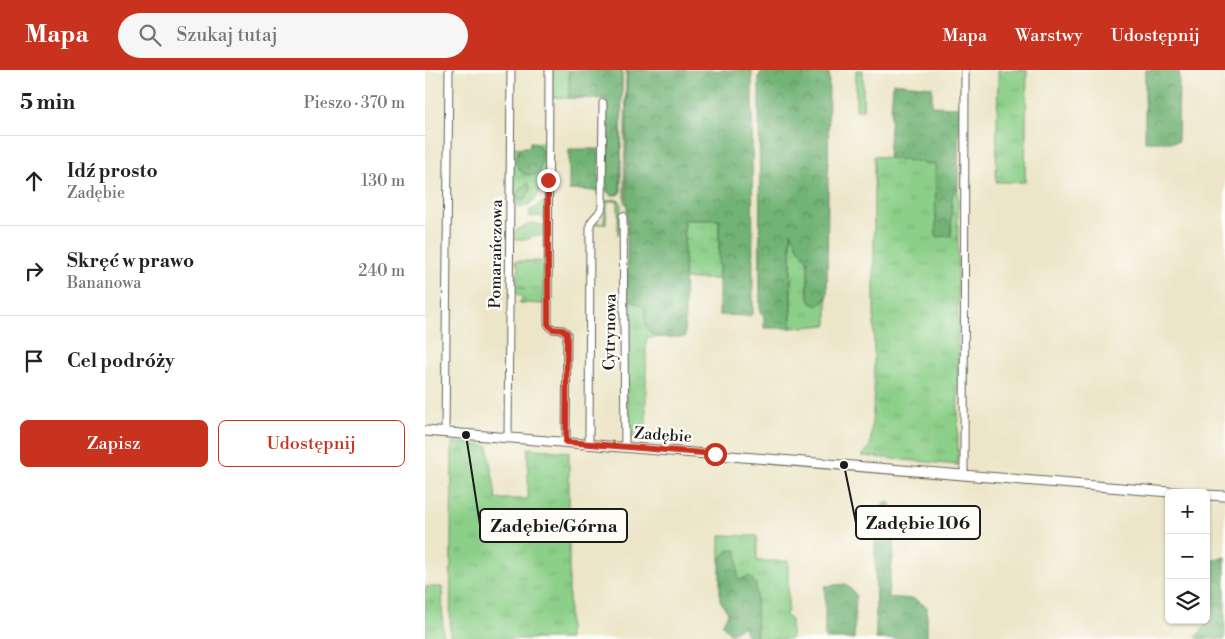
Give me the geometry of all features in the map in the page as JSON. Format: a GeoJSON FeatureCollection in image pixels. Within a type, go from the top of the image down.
{"type":"FeatureCollection","features":[{"type":"Feature","properties":{"kind":"street"},"geometry":{"type":"LineString","coordinates":[[445,433],[449,70]]}},
{"type":"Feature","properties":{"kind":"street","name":"Pomarańczowa"},"geometry":{"type":"LineString","coordinates":[[508,437],[511,70]]}},
{"type":"Feature","properties":{"kind":"street"},"geometry":{"type":"LineString","coordinates":[[549,70],[548,324],[552,329],[563,330],[567,333],[566,442]]}},
{"type":"Feature","properties":{"kind":"street"},"geometry":{"type":"LineString","coordinates":[[964,475],[965,70]]}},
{"type":"Feature","properties":{"kind":"street"},"geometry":{"type":"LineString","coordinates":[[589,444],[590,225],[591,220],[600,214],[603,206],[603,103]]}},
{"type":"Feature","properties":{"kind":"street","name":"Cytrynowa"},"geometry":{"type":"LineString","coordinates":[[623,216],[625,447]]}},
{"type":"Feature","properties":{"kind":"street","name":"Zadębie"},"geometry":{"type":"LineString","coordinates":[[425,431],[1165,492]]}},
{"type":"Feature","properties":{"kind":"street"},"geometry":{"type":"LineString","coordinates":[[1210,495],[1225,496]]}},
{"type":"Feature","properties":{"kind":"green space"},"geometry":{"type":"Polygon","coordinates":[[[552,70],[569,70],[569,98],[551,97],[552,70]]]}},
{"type":"Feature","properties":{"kind":"green space"},"geometry":{"type":"Polygon","coordinates":[[[569,70],[622,70],[620,190],[617,195],[611,195],[606,191],[606,99],[569,98],[569,70]]]}},
{"type":"Feature","properties":{"kind":"green space"},"geometry":{"type":"Polygon","coordinates":[[[622,70],[621,191],[617,195],[620,190],[622,70]]]}},
{"type":"Feature","properties":{"kind":"green space"},"geometry":{"type":"Polygon","coordinates":[[[627,70],[625,204],[624,192],[627,70]]]}},
{"type":"Feature","properties":{"kind":"green space"},"geometry":{"type":"Polygon","coordinates":[[[627,70],[752,70],[753,313],[750,316],[719,315],[719,220],[684,220],[685,337],[663,337],[653,334],[646,325],[644,307],[627,299],[627,70]]]}},
{"type":"Feature","properties":{"kind":"green space"},"geometry":{"type":"Polygon","coordinates":[[[762,70],[829,70],[827,296],[818,306],[811,303],[808,296],[808,261],[798,247],[791,232],[791,328],[764,328],[764,317],[760,313],[759,76],[762,70]]]}},
{"type":"Feature","properties":{"kind":"green space"},"geometry":{"type":"Polygon","coordinates":[[[856,70],[863,70],[863,110],[856,110],[856,70]]]}},
{"type":"Feature","properties":{"kind":"green space"},"geometry":{"type":"Polygon","coordinates":[[[998,70],[1027,70],[1025,182],[996,182],[998,70]]]}},
{"type":"Feature","properties":{"kind":"green space"},"geometry":{"type":"Polygon","coordinates":[[[1145,70],[1179,70],[1178,142],[1145,142],[1145,70]]]}},
{"type":"Feature","properties":{"kind":"green space"},"geometry":{"type":"Polygon","coordinates":[[[893,83],[932,87],[932,106],[959,107],[958,187],[952,196],[951,236],[936,237],[935,164],[888,158],[893,83]]]}},
{"type":"Feature","properties":{"kind":"green space"},"geometry":{"type":"Polygon","coordinates":[[[530,142],[547,143],[545,171],[540,190],[535,198],[529,204],[520,207],[513,199],[511,147],[530,148],[530,142]]]}},
{"type":"Feature","properties":{"kind":"green space"},"geometry":{"type":"Polygon","coordinates":[[[530,142],[539,145],[542,163],[538,174],[526,175],[519,168],[516,158],[521,147],[530,147],[530,142]]]}},
{"type":"Feature","properties":{"kind":"green space"},"geometry":{"type":"Polygon","coordinates":[[[569,149],[599,149],[599,191],[569,190],[569,149]]]}},
{"type":"Feature","properties":{"kind":"green space"},"geometry":{"type":"Polygon","coordinates":[[[874,156],[935,164],[951,236],[952,196],[958,187],[958,465],[862,456],[870,447],[874,398],[874,156]]]}},
{"type":"Feature","properties":{"kind":"green space"},"geometry":{"type":"Polygon","coordinates":[[[527,183],[530,185],[530,191],[526,198],[518,200],[516,193],[527,183]]]}},
{"type":"Feature","properties":{"kind":"green space"},"geometry":{"type":"Polygon","coordinates":[[[614,199],[620,201],[621,204],[621,231],[618,235],[618,201],[607,201],[606,224],[592,224],[604,223],[605,201],[614,199]]]}},
{"type":"Feature","properties":{"kind":"green space"},"geometry":{"type":"Polygon","coordinates":[[[543,202],[545,204],[545,220],[540,216],[529,217],[530,211],[543,202]]]}},
{"type":"Feature","properties":{"kind":"green space"},"geometry":{"type":"Polygon","coordinates":[[[684,220],[719,220],[719,279],[684,279],[684,220]]]}},
{"type":"Feature","properties":{"kind":"green space"},"geometry":{"type":"Polygon","coordinates":[[[531,223],[543,225],[547,235],[530,236],[530,239],[512,239],[513,232],[531,223]]]}},
{"type":"Feature","properties":{"kind":"green space"},"geometry":{"type":"Polygon","coordinates":[[[791,230],[808,261],[808,296],[823,303],[827,296],[827,325],[791,328],[791,230]]]}},
{"type":"Feature","properties":{"kind":"green space"},"geometry":{"type":"Polygon","coordinates":[[[515,261],[547,261],[547,304],[519,303],[523,298],[515,292],[514,288],[516,286],[524,289],[514,281],[519,269],[515,261]]]}},
{"type":"Feature","properties":{"kind":"green space"},"geometry":{"type":"Polygon","coordinates":[[[627,299],[644,307],[646,325],[658,336],[666,337],[646,338],[646,440],[627,438],[627,299]]]}},
{"type":"Feature","properties":{"kind":"green space"},"geometry":{"type":"Polygon","coordinates":[[[452,442],[488,446],[496,499],[528,499],[528,448],[569,452],[569,639],[450,639],[452,442]]]}},
{"type":"Feature","properties":{"kind":"green space"},"geometry":{"type":"Polygon","coordinates":[[[889,502],[894,522],[894,535],[888,597],[914,599],[927,607],[927,639],[876,639],[875,543],[883,503],[889,502]]]}},
{"type":"Feature","properties":{"kind":"green space"},"geometry":{"type":"Polygon","coordinates":[[[720,535],[757,536],[757,561],[788,561],[788,611],[785,615],[791,620],[791,639],[757,639],[738,580],[720,559],[720,535]]]}},
{"type":"Feature","properties":{"kind":"green space"},"geometry":{"type":"Polygon","coordinates":[[[737,550],[738,580],[750,576],[756,585],[757,639],[749,639],[743,626],[731,634],[722,625],[728,613],[720,600],[720,559],[727,551],[737,550]]]}},
{"type":"Feature","properties":{"kind":"green space"},"geometry":{"type":"Polygon","coordinates":[[[1225,557],[1225,639],[1199,639],[1196,637],[1205,624],[1210,624],[1210,559],[1225,557]]]}},
{"type":"Feature","properties":{"kind":"green space"},"geometry":{"type":"Polygon","coordinates":[[[846,584],[856,595],[854,639],[825,639],[825,586],[846,584]]]}},
{"type":"Feature","properties":{"kind":"green space"},"geometry":{"type":"Polygon","coordinates":[[[425,587],[442,587],[443,639],[425,639],[425,587]]]}},
{"type":"Feature","properties":{"kind":"place","name":"Zadębie/Górna"},"geometry":{"type":"Point","coordinates":[466,435]}},
{"type":"Feature","properties":{"kind":"place","name":"Zadębie 106"},"geometry":{"type":"Point","coordinates":[844,465]}},
{"type":"Feature","properties":{"kind":"route"},"geometry":{"type":"LineString","coordinates":[[548,180],[548,324],[552,329],[565,330],[567,333],[566,442],[715,454]]}}]}
